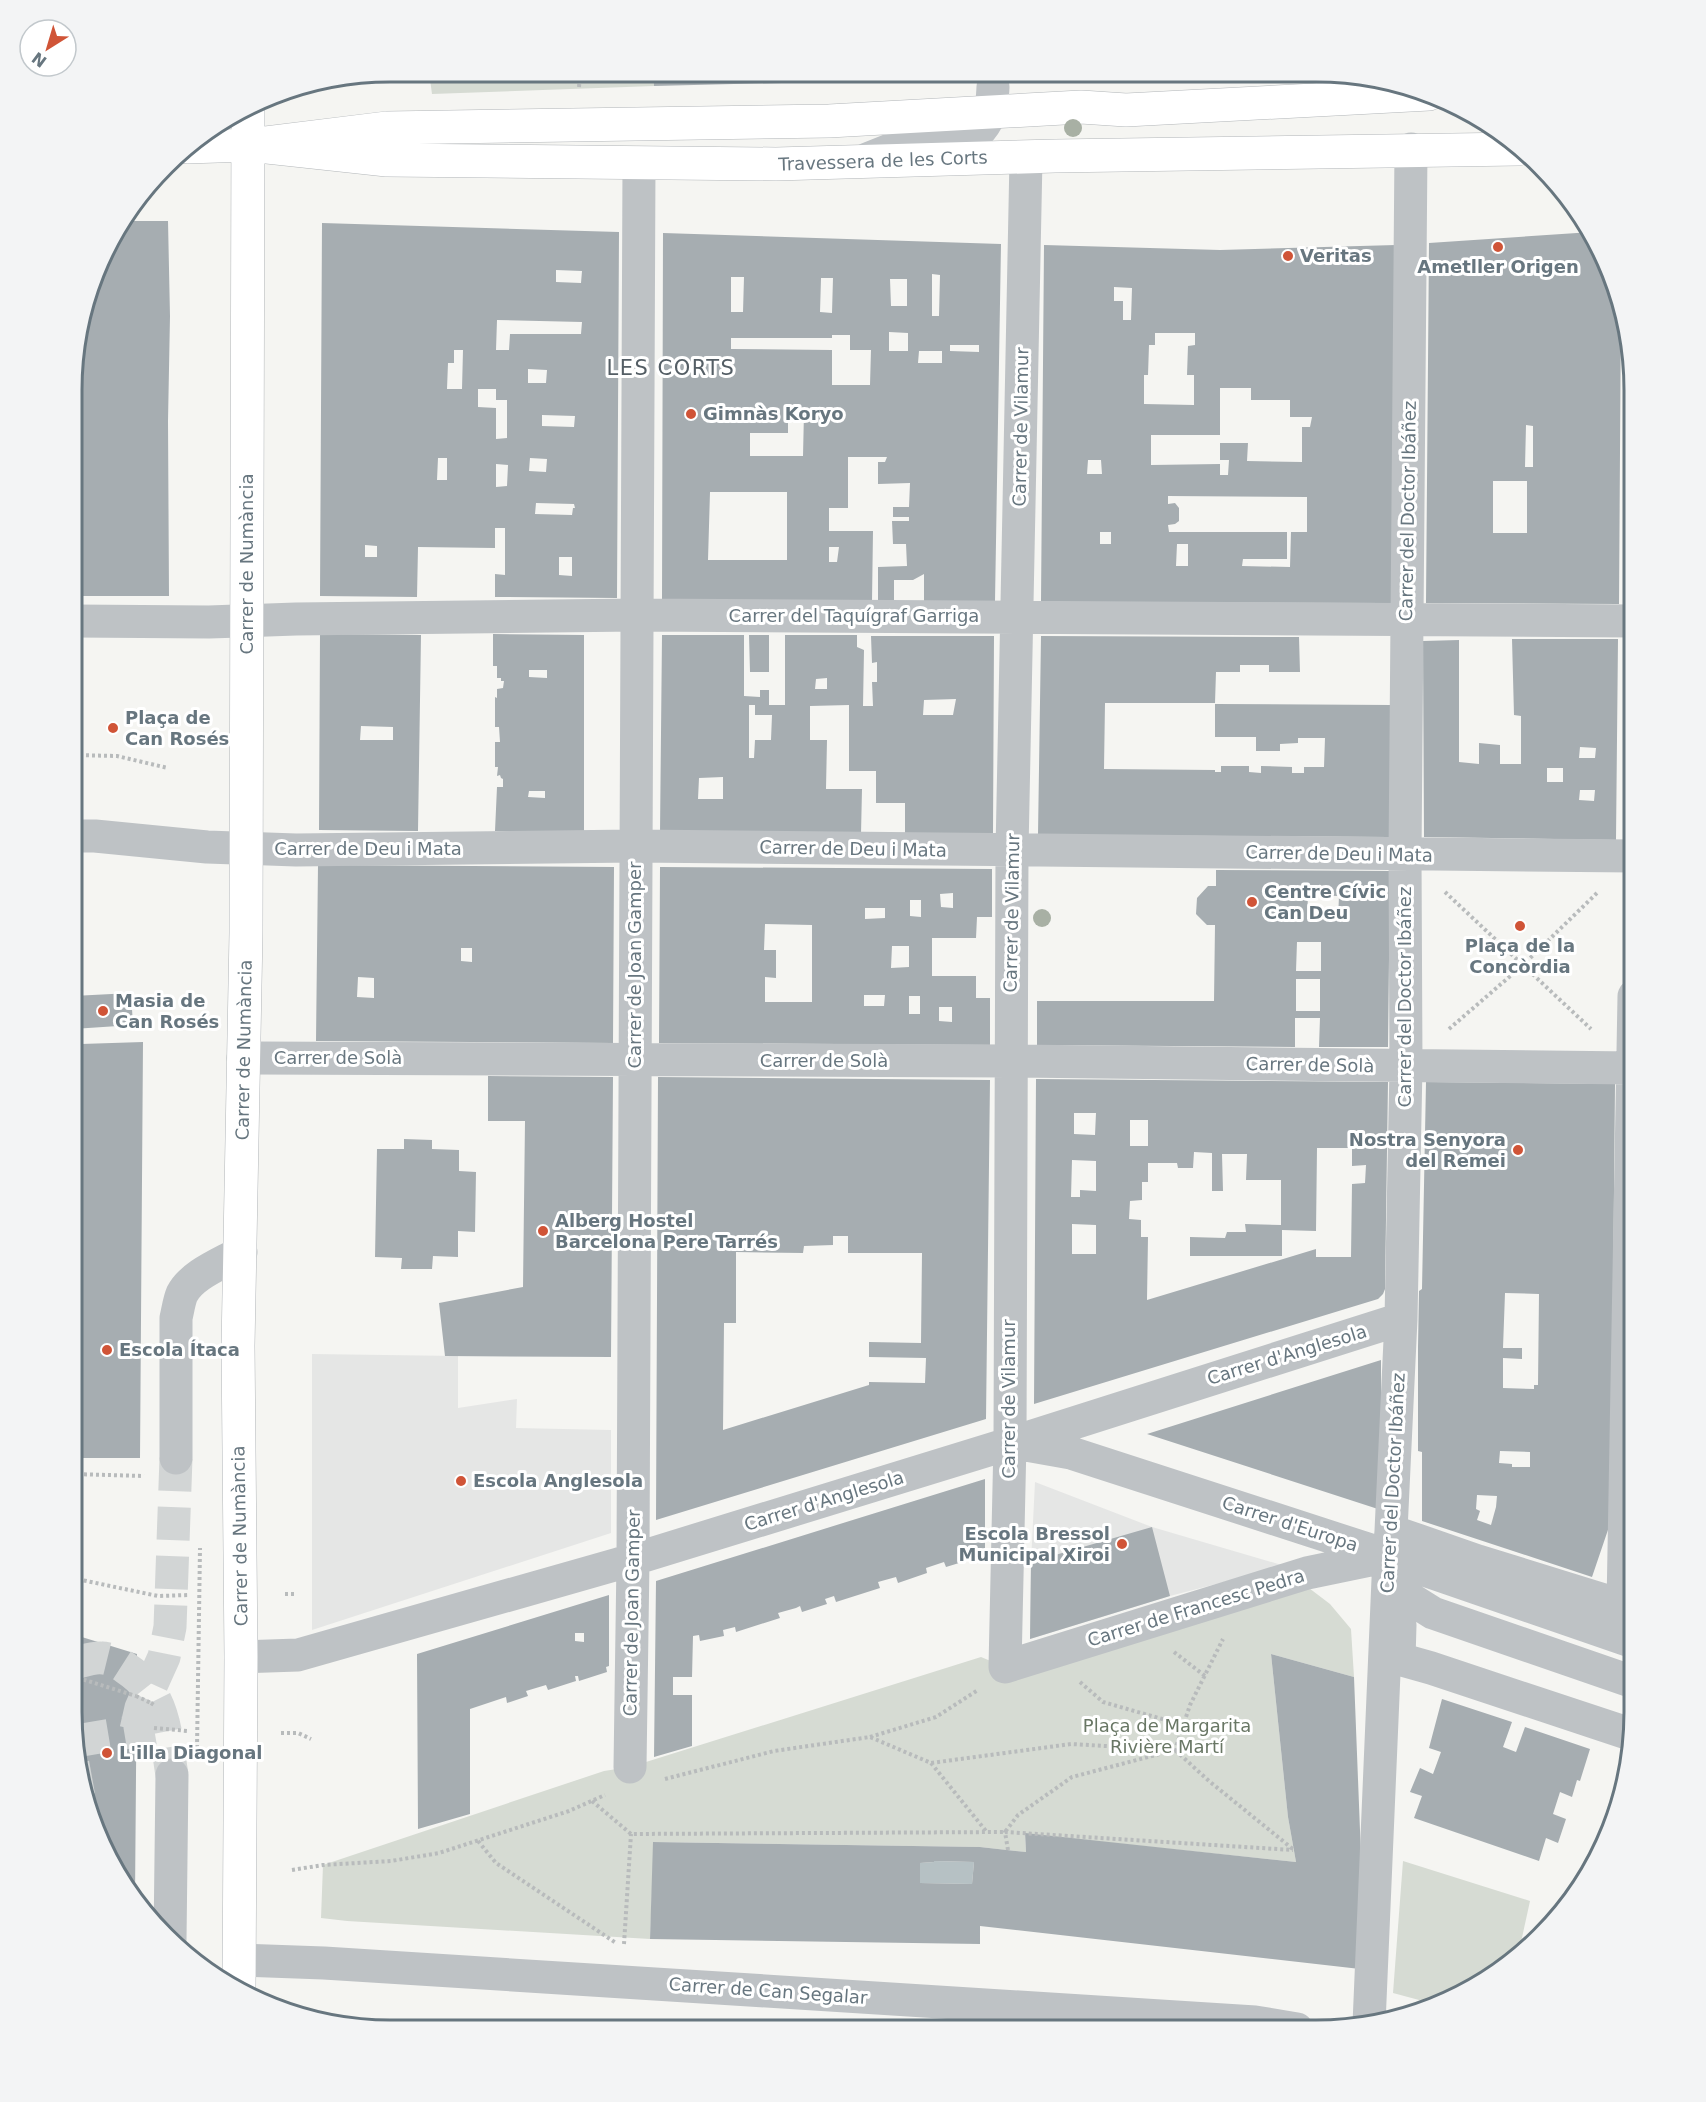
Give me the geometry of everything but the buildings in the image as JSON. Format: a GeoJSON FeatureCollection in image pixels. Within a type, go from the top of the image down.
{"type":"FeatureCollection","features":[{"type":"Feature","properties":{"kind":"main road","name":"Travessera de les Corts"},"geometry":{"type":"LineString","coordinates":[[202,146],[248,145],[387,128],[829,121],[992,99],[1126,110],[1403,95]]}},
{"type":"Feature","properties":{"kind":"main road","name":"Carrer de Numància"},"geometry":{"type":"LineString","coordinates":[[239,1974],[241,1657],[238,1346],[246,848],[248,118]]}},
{"type":"Feature","properties":{"kind":"main road","name":"Travessera de les Corts"},"geometry":{"type":"LineString","coordinates":[[248,145],[387,160],[639,164],[776,164],[1506,148]]}},
{"type":"Feature","properties":{"kind":"street"},"geometry":{"type":"LineString","coordinates":[[861,161],[902,145],[981,129],[988,120],[992,99]]}},
{"type":"Feature","properties":{"kind":"street","name":"Carrer del Doctor Ibáñez"},"geometry":{"type":"LineString","coordinates":[[1370,2015],[1396,1567],[1406,1066],[1405,855],[1412,149]]}},
{"type":"Feature","properties":{"kind":"street","name":"Carrer de Vilamur"},"geometry":{"type":"LineString","coordinates":[[1005,1667],[1010,1442],[1012,851],[1026,158]]}},
{"type":"Feature","properties":{"kind":"street","name":"Carrer de Joan Gamper"},"geometry":{"type":"LineString","coordinates":[[630,1767],[636,1060],[639,164]]}},
{"type":"Feature","properties":{"kind":"street","name":"Carrer del Taquígraf Garriga"},"geometry":{"type":"LineString","coordinates":[[83,621],[209,622],[637,615],[1624,621]]}},
{"type":"Feature","properties":{"kind":"street","name":"Carrer de Deu i Mata"},"geometry":{"type":"LineString","coordinates":[[83,836],[207,847],[296,850],[635,846],[1624,856]]}},
{"type":"Feature","properties":{"kind":"street","name":"Carrer de Solà"},"geometry":{"type":"LineString","coordinates":[[243,1058],[1011,1061],[1406,1066]]}},
{"type":"Feature","properties":{"kind":"street"},"geometry":{"type":"LineString","coordinates":[[1406,1066],[1624,1068]]}},
{"type":"Feature","properties":{"kind":"street"},"geometry":{"type":"LineString","coordinates":[[176,1458],[176,1318],[181,1296],[187,1286],[201,1275],[241,1252]]}},
{"type":"Feature","properties":{"kind":"street","name":"Carrer d'Anglesola"},"geometry":{"type":"LineString","coordinates":[[241,1657],[298,1655],[633,1560],[1401,1319]]}},
{"type":"Feature","properties":{"kind":"street","name":"Carrer d'Europa"},"geometry":{"type":"LineString","coordinates":[[1010,1442],[1071,1453],[1396,1567],[1478,1561],[1624,1623]]}},
{"type":"Feature","properties":{"kind":"street","name":"Carrer del Doctor Ibáñez"},"geometry":{"type":"LineString","coordinates":[[1396,1567],[1399,1659],[1623,1732]]}},
{"type":"Feature","properties":{"kind":"street","name":"Carrer d'Europa"},"geometry":{"type":"LineString","coordinates":[[1396,1567],[1433,1613],[1624,1679]]}},
{"type":"Feature","properties":{"kind":"street","name":"Carrer de Francesc Pedra"},"geometry":{"type":"LineString","coordinates":[[1005,1667],[1307,1573],[1396,1567]]}},
{"type":"Feature","properties":{"kind":"street"},"geometry":{"type":"LineString","coordinates":[[170,1926],[172,1775]]}},
{"type":"Feature","properties":{"kind":"street","name":"Carrer de Can Segalar"},"geometry":{"type":"LineString","coordinates":[[239,1974],[336,1964],[1224,2020]]}},
{"type":"Feature","properties":{"kind":"path"},"geometry":{"type":"LineString","coordinates":[[83,755],[117,756],[168,768]]}},
{"type":"Feature","properties":{"kind":"path"},"geometry":{"type":"LineString","coordinates":[[1405,855],[1624,1060]]}},
{"type":"Feature","properties":{"kind":"path"},"geometry":{"type":"LineString","coordinates":[[1406,1066],[1522,965],[1600,891]]}},
{"type":"Feature","properties":{"kind":"path"},"geometry":{"type":"LineString","coordinates":[[83,1474],[149,1476]]}},
{"type":"Feature","properties":{"kind":"path"},"geometry":{"type":"LineString","coordinates":[[83,1580],[158,1596],[189,1596]]}},
{"type":"Feature","properties":{"kind":"path"},"geometry":{"type":"LineString","coordinates":[[285,1594],[294,1594]]}},
{"type":"Feature","properties":{"kind":"path"},"geometry":{"type":"LineString","coordinates":[[1175,1750],[1183,1725],[1224,1638]]}},
{"type":"Feature","properties":{"kind":"path"},"geometry":{"type":"LineString","coordinates":[[1056,1651],[1070,1672],[1103,1702],[1183,1725]]}},
{"type":"Feature","properties":{"kind":"path"},"geometry":{"type":"LineString","coordinates":[[1183,1659],[1205,1676]]}},
{"type":"Feature","properties":{"kind":"path"},"geometry":{"type":"LineString","coordinates":[[661,1779],[774,1751],[870,1737],[936,1717],[976,1691],[1005,1667]]}},
{"type":"Feature","properties":{"kind":"path"},"geometry":{"type":"LineString","coordinates":[[83,1680],[136,1696],[153,1704]]}},
{"type":"Feature","properties":{"kind":"path"},"geometry":{"type":"LineString","coordinates":[[154,1728],[188,1731]]}},
{"type":"Feature","properties":{"kind":"path"},"geometry":{"type":"LineString","coordinates":[[281,1733],[298,1733],[311,1739]]}},
{"type":"Feature","properties":{"kind":"path"},"geometry":{"type":"LineString","coordinates":[[870,1737],[931,1762],[987,1832]]}},
{"type":"Feature","properties":{"kind":"path"},"geometry":{"type":"LineString","coordinates":[[292,1870],[323,1865],[391,1861],[440,1853],[569,1812],[592,1801],[631,1834],[1005,1832],[1294,1850],[1209,1781],[1175,1750],[1071,1744],[931,1762]]}},
{"type":"Feature","properties":{"kind":"path"},"geometry":{"type":"LineString","coordinates":[[1008,1850],[1005,1832],[1018,1815],[1072,1777],[1175,1750]]}},
{"type":"Feature","properties":{"kind":"path"},"geometry":{"type":"LineString","coordinates":[[478,1841],[496,1863],[624,1949],[631,1834]]}},
{"type":"Feature","properties":{"kind":"shaded area","name":"Escola Anglesola"},"geometry":{"type":"Polygon","coordinates":[[[312,1354],[458,1356],[458,1408],[517,1399],[516,1428],[611,1430],[611,1533],[312,1630],[312,1354]]]}},
{"type":"Feature","properties":{"kind":"shaded area","name":"Escola Bressol Municipal Xiroi"},"geometry":{"type":"Polygon","coordinates":[[[1035,1482],[1152,1527],[1285,1566],[1170,1596],[1030,1639],[1035,1482]]]}},
{"type":"Feature","properties":{"kind":"shaded area"},"geometry":{"type":"Polygon","coordinates":[[[974,1862],[972,1884],[920,1883],[920,1863],[974,1862]]]}},
{"type":"Feature","properties":{"kind":"green space"},"geometry":{"type":"Polygon","coordinates":[[[430,83],[654,83],[654,86],[432,94],[430,83]]]}},
{"type":"Feature","properties":{"kind":"green space","name":"Plaça de Margarita Rivière Martí"},"geometry":{"type":"Polygon","coordinates":[[[1305,1585],[1330,1604],[1351,1629],[1354,1677],[1271,1654],[1288,1817],[1296,1862],[1025,1834],[1026,1852],[980,1847],[654,1842],[650,1939],[321,1918],[323,1865],[604,1771],[630,1767],[981,1657],[1005,1667],[1305,1585]]]}},
{"type":"Feature","properties":{"kind":"green space"},"geometry":{"type":"Polygon","coordinates":[[[1403,1861],[1530,1901],[1521,1941],[1487,1968],[1452,1988],[1421,2000],[1393,1993],[1403,1861]]]}},
{"type":"Feature","properties":{"kind":"tunnel"},"geometry":{"type":"LineString","coordinates":[[136,1730],[141,1708],[164,1657],[170,1627],[176,1458]]}},
{"type":"Feature","properties":{"kind":"tunnel"},"geometry":{"type":"LineString","coordinates":[[83,1661],[102,1658],[122,1665],[140,1679],[150,1691],[162,1716],[172,1775]]}},
{"type":"Feature","properties":{"kind":"tunnel"},"geometry":{"type":"LineString","coordinates":[[84,1740],[154,1728]]}},
{"type":"Feature","properties":{"kind":"place","name":"Ametller Origen"},"geometry":{"type":"Point","coordinates":[1498,247]}},
{"type":"Feature","properties":{"kind":"place","name":"Veritas"},"geometry":{"type":"Point","coordinates":[1288,256]}},
{"type":"Feature","properties":{"kind":"place","name":"Gimnàs Koryo"},"geometry":{"type":"Point","coordinates":[691,414]}},
{"type":"Feature","properties":{"kind":"place","name":"Plaça de Can Rosés"},"geometry":{"type":"Point","coordinates":[113,728]}},
{"type":"Feature","properties":{"kind":"place","name":"Centre Cívic Can Deu"},"geometry":{"type":"Point","coordinates":[1252,902]}},
{"type":"Feature","properties":{"kind":"place","name":"Plaça de la Concòrdia"},"geometry":{"type":"Point","coordinates":[1520,926]}},
{"type":"Feature","properties":{"kind":"place","name":"Masia de Can Rosés"},"geometry":{"type":"Point","coordinates":[103,1011]}},
{"type":"Feature","properties":{"kind":"place","name":"Nostra Senyora del Remei"},"geometry":{"type":"Point","coordinates":[1518,1150]}},
{"type":"Feature","properties":{"kind":"place","name":"Alberg Hostel Barcelona Pere Tarrés"},"geometry":{"type":"Point","coordinates":[543,1231]}},
{"type":"Feature","properties":{"kind":"place","name":"Escola Ítaca"},"geometry":{"type":"Point","coordinates":[107,1350]}},
{"type":"Feature","properties":{"kind":"place","name":"Escola Anglesola"},"geometry":{"type":"Point","coordinates":[461,1481]}},
{"type":"Feature","properties":{"kind":"place","name":"Escola Bressol Municipal Xiroi"},"geometry":{"type":"Point","coordinates":[1122,1544]}},
{"type":"Feature","properties":{"kind":"place","name":"L'illa Diagonal"},"geometry":{"type":"Point","coordinates":[107,1753]}},
{"type":"Feature","properties":{"kind":"district","name":"LES CORTS"},"geometry":{"type":"Point","coordinates":[671,368]}}]}
